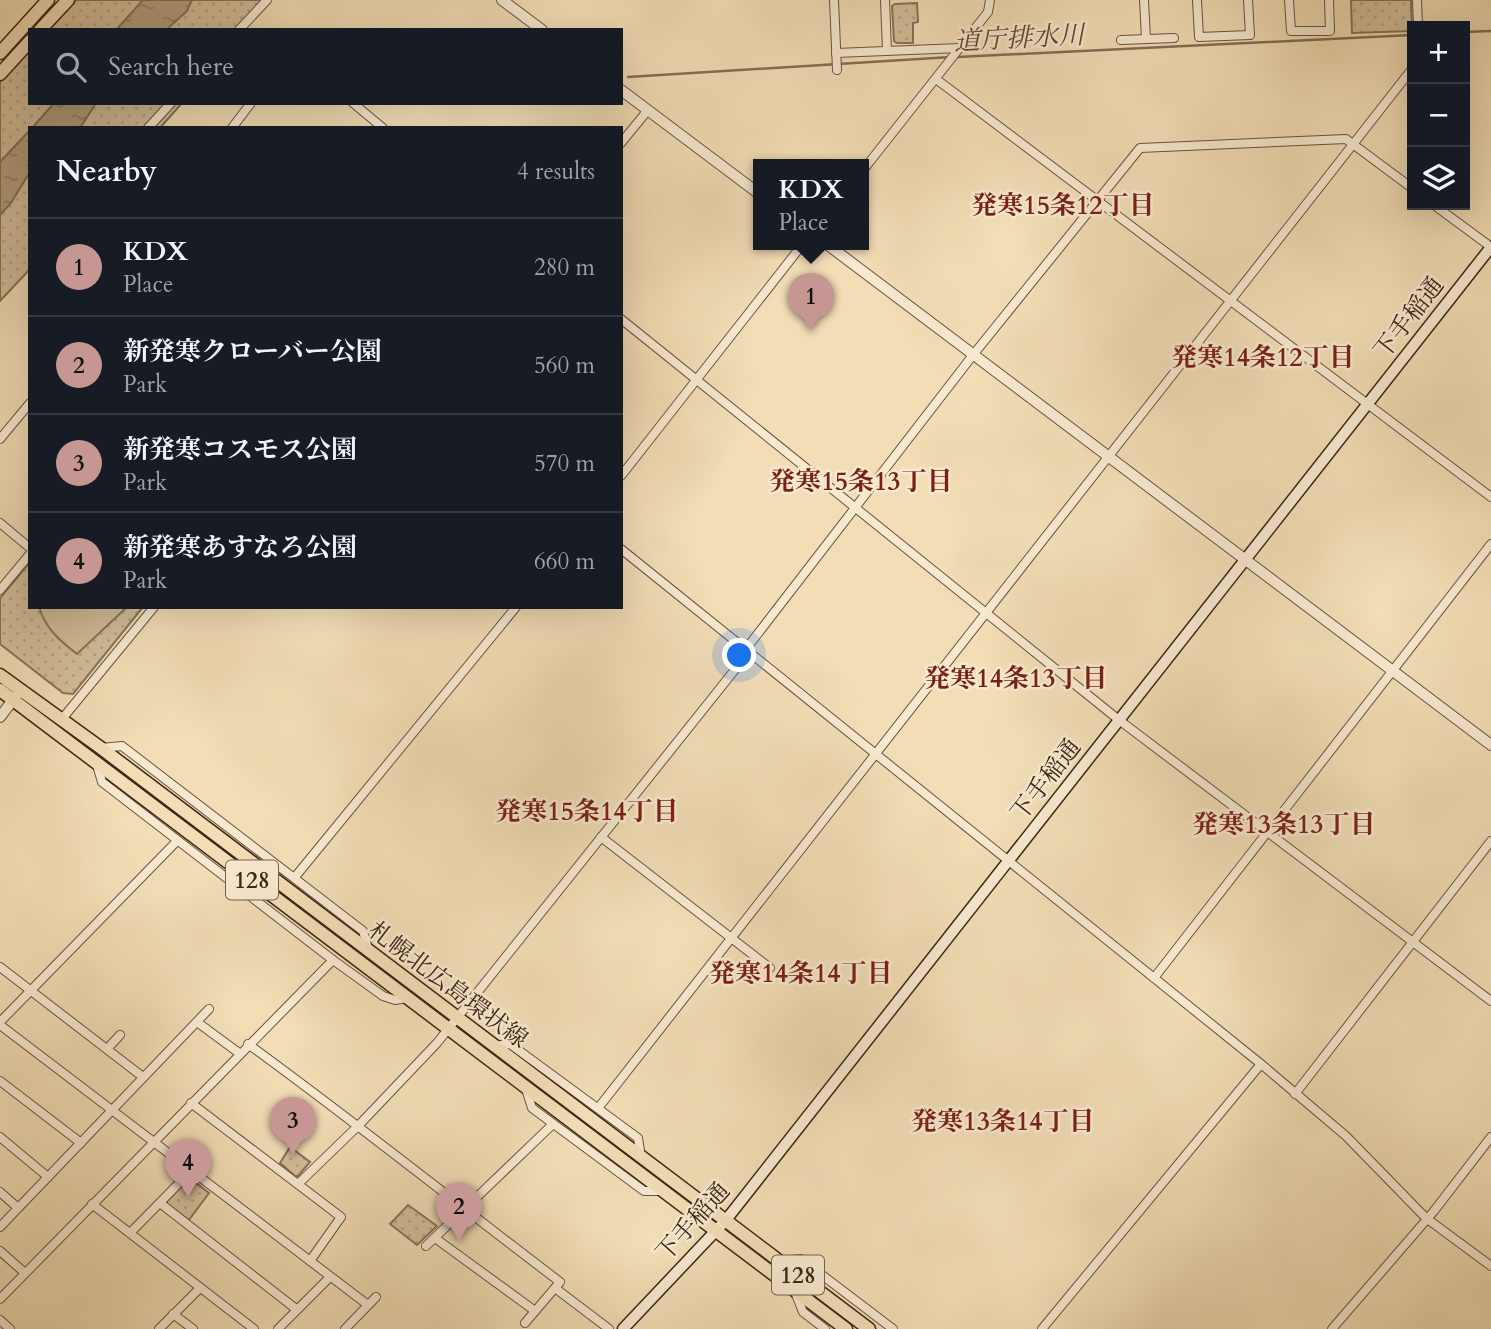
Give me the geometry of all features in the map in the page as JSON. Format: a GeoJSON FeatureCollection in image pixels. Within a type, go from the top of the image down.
{"type":"FeatureCollection","features":[{"type":"Feature","properties":{"kind":"main road"},"geometry":{"type":"LineString","coordinates":[[0,53],[48,0]]}},
{"type":"Feature","properties":{"kind":"main road"},"geometry":{"type":"LineString","coordinates":[[42,28],[68,0]]}},
{"type":"Feature","properties":{"kind":"main road"},"geometry":{"type":"LineString","coordinates":[[0,74],[28,43]]}},
{"type":"Feature","properties":{"kind":"main road","name":"下手稲通"},"geometry":{"type":"LineString","coordinates":[[623,1329],[726,1220],[1491,247]]}},
{"type":"Feature","properties":{"kind":"main road","name":"札幌北広島環状線"},"geometry":{"type":"LineString","coordinates":[[2,681],[97,763],[408,998],[494,1046],[869,1329]]}},
{"type":"Feature","properties":{"kind":"main road","name":"札幌北広島環状線"},"geometry":{"type":"LineString","coordinates":[[17,695],[62,719],[369,952],[525,1087],[846,1329]]}},
{"type":"Feature","properties":{"kind":"street"},"geometry":{"type":"LineString","coordinates":[[241,28],[267,0]]}},
{"type":"Feature","properties":{"kind":"street"},"geometry":{"type":"LineString","coordinates":[[502,0],[538,28]]}},
{"type":"Feature","properties":{"kind":"street"},"geometry":{"type":"LineString","coordinates":[[834,0],[838,69]]}},
{"type":"Feature","properties":{"kind":"street"},"geometry":{"type":"LineString","coordinates":[[885,0],[887,51]]}},
{"type":"Feature","properties":{"kind":"street"},"geometry":{"type":"LineString","coordinates":[[869,162],[988,12],[990,0]]}},
{"type":"Feature","properties":{"kind":"street"},"geometry":{"type":"LineString","coordinates":[[1144,0],[1146,39]]}},
{"type":"Feature","properties":{"kind":"street"},"geometry":{"type":"LineString","coordinates":[[1197,0],[1199,37],[1250,35],[1248,0]]}},
{"type":"Feature","properties":{"kind":"street"},"geometry":{"type":"LineString","coordinates":[[1289,0],[1291,31],[1330,31],[1329,0]]}},
{"type":"Feature","properties":{"kind":"street"},"geometry":{"type":"LineString","coordinates":[[1417,0],[1418,21]]}},
{"type":"Feature","properties":{"kind":"street"},"geometry":{"type":"LineString","coordinates":[[1121,40],[1174,38]]}},
{"type":"Feature","properties":{"kind":"street"},"geometry":{"type":"LineString","coordinates":[[836,54],[958,50]]}},
{"type":"Feature","properties":{"kind":"street"},"geometry":{"type":"LineString","coordinates":[[599,1107],[1407,75]]}},
{"type":"Feature","properties":{"kind":"street"},"geometry":{"type":"LineString","coordinates":[[936,79],[1491,497]]}},
{"type":"Feature","properties":{"kind":"street"},"geometry":{"type":"LineString","coordinates":[[623,91],[753,189]]}},
{"type":"Feature","properties":{"kind":"street"},"geometry":{"type":"LineString","coordinates":[[150,126],[169,105]]}},
{"type":"Feature","properties":{"kind":"street"},"geometry":{"type":"LineString","coordinates":[[234,126],[249,105]]}},
{"type":"Feature","properties":{"kind":"street"},"geometry":{"type":"LineString","coordinates":[[355,105],[381,126]]}},
{"type":"Feature","properties":{"kind":"street"},"geometry":{"type":"LineString","coordinates":[[623,141],[648,110]]}},
{"type":"Feature","properties":{"kind":"street"},"geometry":{"type":"LineString","coordinates":[[298,1184],[359,1125],[452,1023],[747,651],[973,355],[1140,148],[1346,139],[1407,184]]}},
{"type":"Feature","properties":{"kind":"street"},"geometry":{"type":"LineString","coordinates":[[1441,210],[1491,247]]}},
{"type":"Feature","properties":{"kind":"street"},"geometry":{"type":"LineString","coordinates":[[623,473],[798,250]]}},
{"type":"Feature","properties":{"kind":"street"},"geometry":{"type":"LineString","coordinates":[[835,250],[1491,746]]}},
{"type":"Feature","properties":{"kind":"street"},"geometry":{"type":"LineString","coordinates":[[623,321],[1119,720],[1491,1001]]}},
{"type":"Feature","properties":{"kind":"street"},"geometry":{"type":"LineString","coordinates":[[0,439],[28,405]]}},
{"type":"Feature","properties":{"kind":"street"},"geometry":{"type":"LineString","coordinates":[[0,523],[28,546]]}},
{"type":"Feature","properties":{"kind":"street"},"geometry":{"type":"LineString","coordinates":[[1153,978],[1491,544]]}},
{"type":"Feature","properties":{"kind":"street"},"geometry":{"type":"LineString","coordinates":[[623,551],[1261,1064],[1348,1138],[1426,1218],[1491,1266]]}},
{"type":"Feature","properties":{"kind":"street"},"geometry":{"type":"LineString","coordinates":[[0,590],[28,556]]}},
{"type":"Feature","properties":{"kind":"street"},"geometry":{"type":"LineString","coordinates":[[62,719],[152,609]]}},
{"type":"Feature","properties":{"kind":"street"},"geometry":{"type":"LineString","coordinates":[[295,877],[514,609]]}},
{"type":"Feature","properties":{"kind":"street"},"geometry":{"type":"LineString","coordinates":[[0,665],[2,681]]}},
{"type":"Feature","properties":{"kind":"street"},"geometry":{"type":"LineString","coordinates":[[0,717],[17,695]]}},
{"type":"Feature","properties":{"kind":"street"},"geometry":{"type":"LineString","coordinates":[[101,748],[122,746],[295,877],[363,931],[369,952]]}},
{"type":"Feature","properties":{"kind":"street"},"geometry":{"type":"LineString","coordinates":[[97,763],[102,782],[332,960],[383,996],[408,998]]}},
{"type":"Feature","properties":{"kind":"street"},"geometry":{"type":"LineString","coordinates":[[601,837],[770,968]]}},
{"type":"Feature","properties":{"kind":"street"},"geometry":{"type":"LineString","coordinates":[[177,841],[0,1024],[368,1305]]}},
{"type":"Feature","properties":{"kind":"street"},"geometry":{"type":"LineString","coordinates":[[1295,1094],[1491,841]]}},
{"type":"Feature","properties":{"kind":"street"},"geometry":{"type":"LineString","coordinates":[[0,1299],[332,960]]}},
{"type":"Feature","properties":{"kind":"street"},"geometry":{"type":"LineString","coordinates":[[0,967],[144,1077]]}},
{"type":"Feature","properties":{"kind":"street"},"geometry":{"type":"LineString","coordinates":[[0,1227],[209,1009]]}},
{"type":"Feature","properties":{"kind":"street"},"geometry":{"type":"LineString","coordinates":[[197,1022],[239,1053]]}},
{"type":"Feature","properties":{"kind":"street"},"geometry":{"type":"LineString","coordinates":[[107,1049],[120,1035]]}},
{"type":"Feature","properties":{"kind":"street"},"geometry":{"type":"LineString","coordinates":[[248,1044],[359,1125],[464,1210],[560,1282],[525,1324]]}},
{"type":"Feature","properties":{"kind":"street"},"geometry":{"type":"LineString","coordinates":[[494,1046],[510,1044],[599,1107],[638,1138],[641,1157]]}},
{"type":"Feature","properties":{"kind":"street"},"geometry":{"type":"LineString","coordinates":[[1042,1329],[1261,1064]]}},
{"type":"Feature","properties":{"kind":"street"},"geometry":{"type":"LineString","coordinates":[[0,1081],[81,1143]]}},
{"type":"Feature","properties":{"kind":"street"},"geometry":{"type":"LineString","coordinates":[[525,1087],[531,1108],[644,1191],[663,1191]]}},
{"type":"Feature","properties":{"kind":"street"},"geometry":{"type":"LineString","coordinates":[[191,1103],[341,1217],[310,1261]]}},
{"type":"Feature","properties":{"kind":"street"},"geometry":{"type":"LineString","coordinates":[[426,1246],[553,1124]]}},
{"type":"Feature","properties":{"kind":"street"},"geometry":{"type":"LineString","coordinates":[[0,1137],[48,1177]]}},
{"type":"Feature","properties":{"kind":"street"},"geometry":{"type":"LineString","coordinates":[[1332,1329],[1491,1137]]}},
{"type":"Feature","properties":{"kind":"street"},"geometry":{"type":"LineString","coordinates":[[130,1233],[191,1171]]}},
{"type":"Feature","properties":{"kind":"street"},"geometry":{"type":"LineString","coordinates":[[0,1192],[18,1208]]}},
{"type":"Feature","properties":{"kind":"street"},"geometry":{"type":"LineString","coordinates":[[160,1203],[296,1310]]}},
{"type":"Feature","properties":{"kind":"street"},"geometry":{"type":"LineString","coordinates":[[92,1204],[254,1329]]}},
{"type":"Feature","properties":{"kind":"street"},"geometry":{"type":"LineString","coordinates":[[435,1238],[535,1311]]}},
{"type":"Feature","properties":{"kind":"street"},"geometry":{"type":"LineString","coordinates":[[0,1251],[25,1273]]}},
{"type":"Feature","properties":{"kind":"street"},"geometry":{"type":"LineString","coordinates":[[779,1261],[801,1259],[893,1329]]}},
{"type":"Feature","properties":{"kind":"street"},"geometry":{"type":"LineString","coordinates":[[278,1329],[330,1277]]}},
{"type":"Feature","properties":{"kind":"street"},"geometry":{"type":"LineString","coordinates":[[159,1329],[200,1288]]}},
{"type":"Feature","properties":{"kind":"street"},"geometry":{"type":"LineString","coordinates":[[555,1288],[609,1329]]}},
{"type":"Feature","properties":{"kind":"street"},"geometry":{"type":"LineString","coordinates":[[793,1289],[803,1312],[825,1329]]}},
{"type":"Feature","properties":{"kind":"street"},"geometry":{"type":"LineString","coordinates":[[345,1329],[376,1297]]}},
{"type":"Feature","properties":{"kind":"street"},"geometry":{"type":"LineString","coordinates":[[173,1314],[193,1329]]}},
{"type":"Feature","properties":{"kind":"street"},"geometry":{"type":"LineString","coordinates":[[0,1320],[10,1329]]}},
{"type":"Feature","properties":{"kind":"shaded area"},"geometry":{"type":"Polygon","coordinates":[[[76,0],[268,0],[246,28],[51,28],[76,0]]]}},
{"type":"Feature","properties":{"kind":"shaded area"},"geometry":{"type":"Polygon","coordinates":[[[1351,0],[1411,0],[1412,21],[1407,21],[1407,31],[1352,33],[1351,0]]]}},
{"type":"Feature","properties":{"kind":"shaded area"},"geometry":{"type":"Polygon","coordinates":[[[917,3],[918,22],[913,23],[913,43],[897,43],[894,41],[892,6],[917,3]]]}},
{"type":"Feature","properties":{"kind":"shaded area"},"geometry":{"type":"Polygon","coordinates":[[[28,52],[28,105],[180,105],[162,126],[28,126],[28,271],[0,301],[0,82],[28,52]]]}},
{"type":"Feature","properties":{"kind":"shaded area"},"geometry":{"type":"Polygon","coordinates":[[[28,564],[28,609],[141,609],[73,694],[63,693],[0,644],[0,598],[28,564]]]}},
{"type":"Feature","properties":{"kind":"shaded area"},"geometry":{"type":"Polygon","coordinates":[[[40,609],[125,609],[77,654],[45,621],[40,609]]]}},
{"type":"Feature","properties":{"kind":"shaded area"},"geometry":{"type":"Polygon","coordinates":[[[290,1147],[310,1162],[298,1176],[280,1163],[290,1147]]]}},
{"type":"Feature","properties":{"kind":"shaded area"},"geometry":{"type":"Polygon","coordinates":[[[187,1179],[209,1193],[189,1220],[167,1205],[167,1201],[187,1179]]]}},
{"type":"Feature","properties":{"kind":"shaded area"},"geometry":{"type":"Polygon","coordinates":[[[408,1205],[437,1226],[417,1245],[390,1224],[408,1205]]]}},
{"type":"Feature","properties":{"kind":"water"},"geometry":{"type":"Polygon","coordinates":[[[143,0],[192,0],[187,11],[168,28],[118,28],[143,0]]]}},
{"type":"Feature","properties":{"kind":"water"},"geometry":{"type":"Polygon","coordinates":[[[52,105],[95,105],[81,126],[34,126],[52,105]]]}},
{"type":"Feature","properties":{"kind":"water"},"geometry":{"type":"Polygon","coordinates":[[[28,132],[28,175],[0,215],[0,162],[28,132]]]}},
{"type":"Feature","properties":{"kind":"waterway","name":"道庁排水川"},"geometry":{"type":"LineString","coordinates":[[1470,32],[1491,31]]}},
{"type":"Feature","properties":{"kind":"waterway","name":"道庁排水川"},"geometry":{"type":"LineString","coordinates":[[958,57],[1407,35]]}},
{"type":"Feature","properties":{"kind":"waterway","name":"道庁排水川"},"geometry":{"type":"LineString","coordinates":[[628,77],[951,57]]}},
{"type":"Feature","properties":{"kind":"place","name":"KDX"},"geometry":{"type":"Point","coordinates":[811,331]}},
{"type":"Feature","properties":{"kind":"place","name":"新発寒コスモス公園"},"geometry":{"type":"Point","coordinates":[293,1155]}},
{"type":"Feature","properties":{"kind":"place","name":"新発寒あすなろ公園"},"geometry":{"type":"Point","coordinates":[188,1197]}},
{"type":"Feature","properties":{"kind":"place","name":"新発寒クローバー公園"},"geometry":{"type":"Point","coordinates":[459,1241]}},
{"type":"Feature","properties":{"kind":"district","name":"発寒15条12丁目"},"geometry":{"type":"Point","coordinates":[1063,205]}},
{"type":"Feature","properties":{"kind":"district","name":"発寒14条12丁目"},"geometry":{"type":"Point","coordinates":[1263,357]}},
{"type":"Feature","properties":{"kind":"district","name":"発寒15条13丁目"},"geometry":{"type":"Point","coordinates":[861,481]}},
{"type":"Feature","properties":{"kind":"district","name":"発寒14条13丁目"},"geometry":{"type":"Point","coordinates":[1016,678]}},
{"type":"Feature","properties":{"kind":"district","name":"発寒15条14丁目"},"geometry":{"type":"Point","coordinates":[587,811]}},
{"type":"Feature","properties":{"kind":"district","name":"発寒13条13丁目"},"geometry":{"type":"Point","coordinates":[1284,824]}},
{"type":"Feature","properties":{"kind":"district","name":"発寒14条14丁目"},"geometry":{"type":"Point","coordinates":[801,973]}},
{"type":"Feature","properties":{"kind":"district","name":"発寒13条14丁目"},"geometry":{"type":"Point","coordinates":[1003,1121]}}]}
